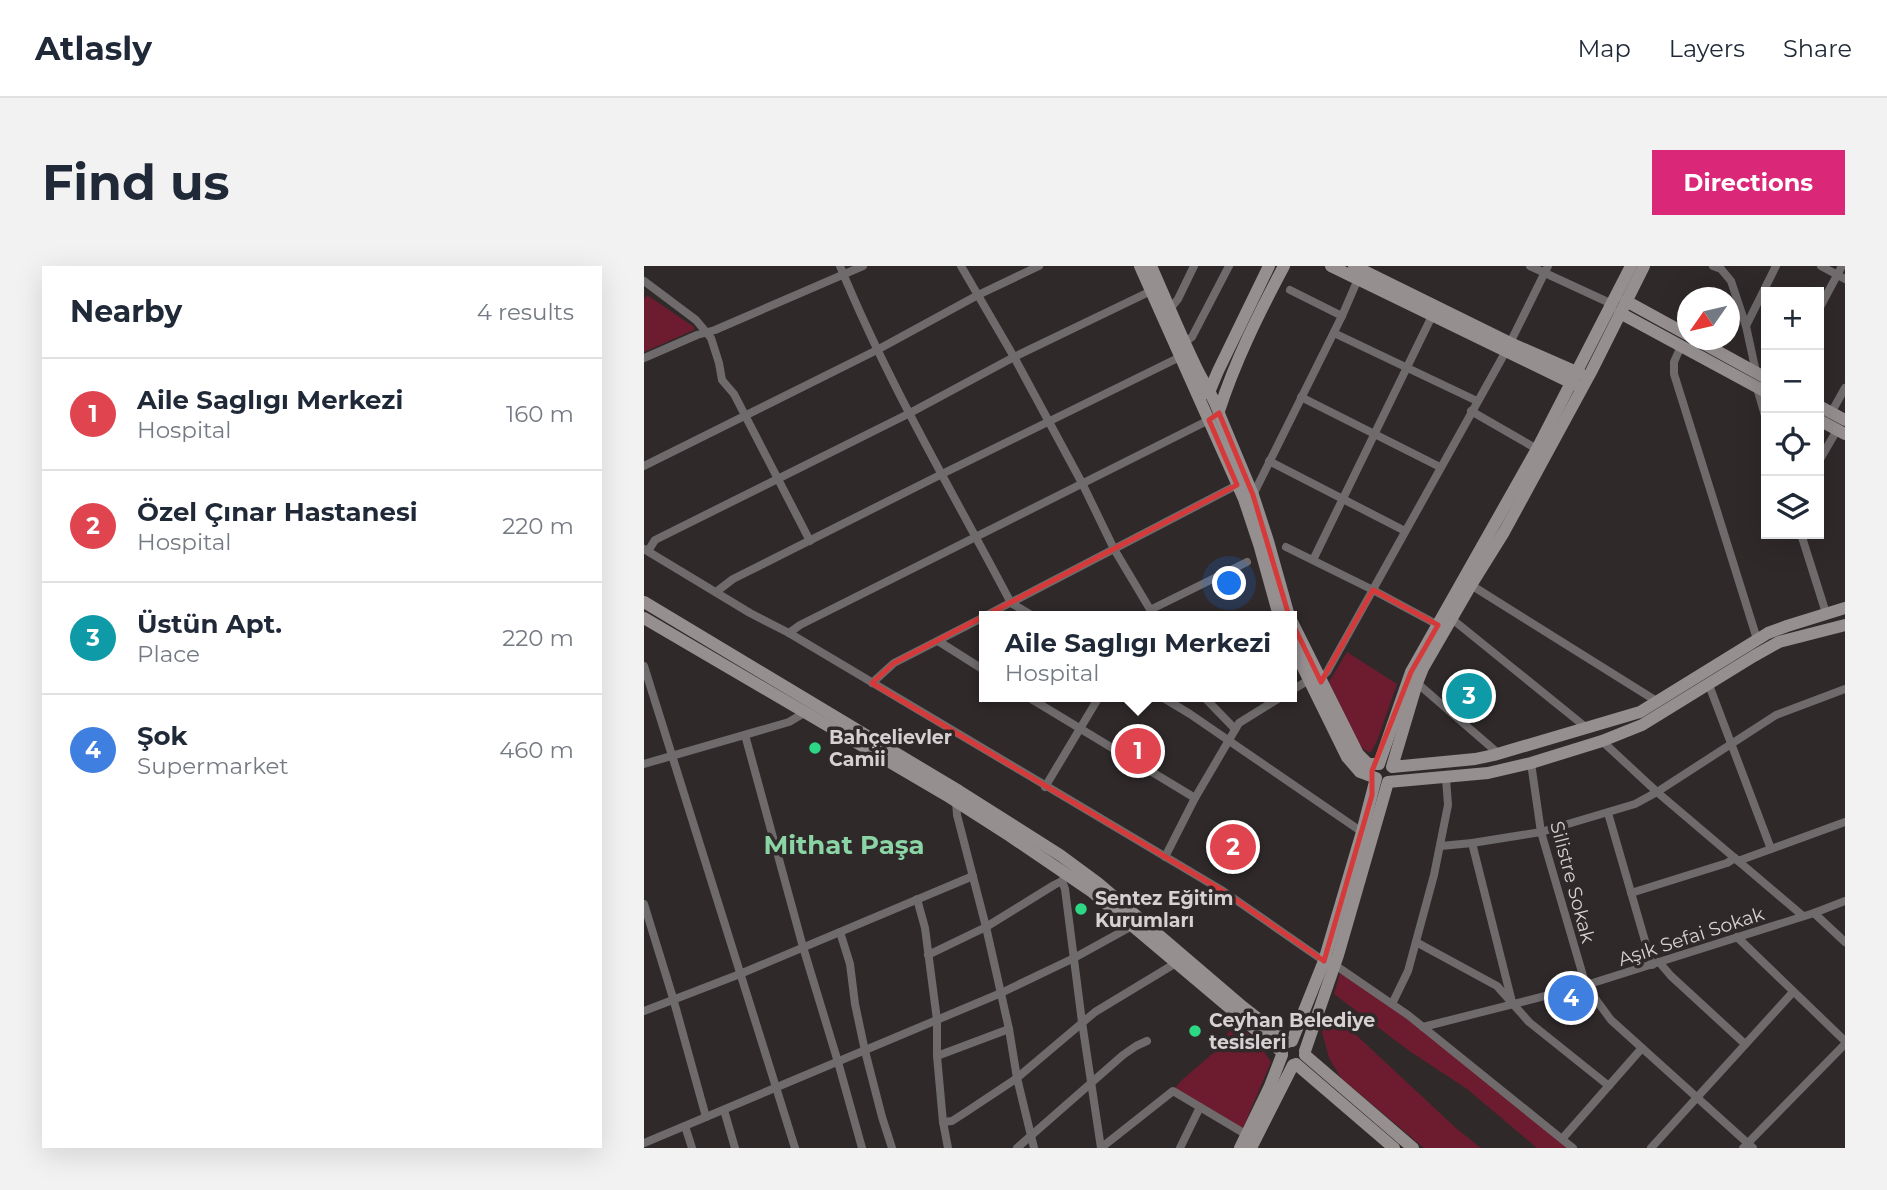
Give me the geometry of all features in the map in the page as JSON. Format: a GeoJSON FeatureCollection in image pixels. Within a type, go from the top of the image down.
{"type":"FeatureCollection","features":[{"type":"Feature","properties":{"kind":"street"},"geometry":{"type":"LineString","coordinates":[[839,266],[908,414],[1011,603],[1024,611]]}},
{"type":"Feature","properties":{"kind":"street"},"geometry":{"type":"LineString","coordinates":[[832,279],[839,266]]}},
{"type":"Feature","properties":{"kind":"street"},"geometry":{"type":"LineString","coordinates":[[644,358],[863,266]]}},
{"type":"Feature","properties":{"kind":"street"},"geometry":{"type":"LineString","coordinates":[[961,266],[1014,357],[1082,483],[1114,549],[1151,611]]}},
{"type":"Feature","properties":{"kind":"street"},"geometry":{"type":"LineString","coordinates":[[644,466],[877,351],[978,295],[1039,266]]}},
{"type":"Feature","properties":{"kind":"street"},"geometry":{"type":"LineString","coordinates":[[1140,266],[1200,402],[1214,416],[1253,495],[1288,611]]}},
{"type":"Feature","properties":{"kind":"street"},"geometry":{"type":"LineString","coordinates":[[1170,309],[1178,299],[1194,266]]}},
{"type":"Feature","properties":{"kind":"street"},"geometry":{"type":"LineString","coordinates":[[1185,342],[1192,337],[1229,266]]}},
{"type":"Feature","properties":{"kind":"street"},"geometry":{"type":"LineString","coordinates":[[1200,402],[1210,390],[1269,266]]}},
{"type":"Feature","properties":{"kind":"street"},"geometry":{"type":"LineString","coordinates":[[789,633],[800,625],[1214,416],[1245,344],[1284,266]]}},
{"type":"Feature","properties":{"kind":"street"},"geometry":{"type":"LineString","coordinates":[[1331,266],[1359,270],[1508,347],[1579,380]]}},
{"type":"Feature","properties":{"kind":"street"},"geometry":{"type":"LineString","coordinates":[[1530,266],[1546,270],[1677,337]]}},
{"type":"Feature","properties":{"kind":"street"},"geometry":{"type":"LineString","coordinates":[[1385,766],[1423,668],[1504,532],[1616,308],[1631,266]]}},
{"type":"Feature","properties":{"kind":"street"},"geometry":{"type":"LineString","coordinates":[[1616,308],[1626,301],[1644,266]]}},
{"type":"Feature","properties":{"kind":"street"},"geometry":{"type":"LineString","coordinates":[[1713,266],[1721,269],[1731,281],[1761,382]]}},
{"type":"Feature","properties":{"kind":"street"},"geometry":{"type":"LineString","coordinates":[[1746,327],[1776,266]]}},
{"type":"Feature","properties":{"kind":"street"},"geometry":{"type":"LineString","coordinates":[[1821,266],[1841,277]]}},
{"type":"Feature","properties":{"kind":"street"},"geometry":{"type":"LineString","coordinates":[[1824,302],[1841,277],[1842,266]]}},
{"type":"Feature","properties":{"kind":"street"},"geometry":{"type":"LineString","coordinates":[[1155,268],[1170,309],[1203,381],[1210,390],[1214,416],[1259,544],[1278,611]]}},
{"type":"Feature","properties":{"kind":"street"},"geometry":{"type":"LineString","coordinates":[[1253,495],[1334,333],[1359,270]]}},
{"type":"Feature","properties":{"kind":"street"},"geometry":{"type":"LineString","coordinates":[[1359,270],[1432,316],[1508,347]]}},
{"type":"Feature","properties":{"kind":"street"},"geometry":{"type":"LineString","coordinates":[[1297,688],[1327,672],[1508,347],[1546,270]]}},
{"type":"Feature","properties":{"kind":"street"},"geometry":{"type":"LineString","coordinates":[[644,282],[696,320],[711,338],[722,380],[734,394],[810,541]]}},
{"type":"Feature","properties":{"kind":"street"},"geometry":{"type":"LineString","coordinates":[[1290,290],[1342,316]]}},
{"type":"Feature","properties":{"kind":"street"},"geometry":{"type":"LineString","coordinates":[[1151,291],[1014,357],[908,414],[655,540],[646,550],[1223,891],[1392,1004],[1573,1148]]}},
{"type":"Feature","properties":{"kind":"street"},"geometry":{"type":"LineString","coordinates":[[1626,301],[1677,335]]}},
{"type":"Feature","properties":{"kind":"street"},"geometry":{"type":"LineString","coordinates":[[1313,560],[1432,316]]}},
{"type":"Feature","properties":{"kind":"street"},"geometry":{"type":"LineString","coordinates":[[1334,333],[1477,401]]}},
{"type":"Feature","properties":{"kind":"street"},"geometry":{"type":"LineString","coordinates":[[1679,350],[1674,362],[1674,374],[1757,639]]}},
{"type":"Feature","properties":{"kind":"street"},"geometry":{"type":"LineString","coordinates":[[1702,350],[1761,382]]}},
{"type":"Feature","properties":{"kind":"street"},"geometry":{"type":"LineString","coordinates":[[1712,350],[1761,382]]}},
{"type":"Feature","properties":{"kind":"street"},"geometry":{"type":"LineString","coordinates":[[716,592],[733,579],[1180,357]]}},
{"type":"Feature","properties":{"kind":"street"},"geometry":{"type":"LineString","coordinates":[[1385,766],[1411,671],[1579,380]]}},
{"type":"Feature","properties":{"kind":"street"},"geometry":{"type":"LineString","coordinates":[[1831,413],[1845,388]]}},
{"type":"Feature","properties":{"kind":"street"},"geometry":{"type":"LineString","coordinates":[[1301,397],[1440,467]]}},
{"type":"Feature","properties":{"kind":"street"},"geometry":{"type":"LineString","coordinates":[[1824,409],[1831,413],[1842,428]]}},
{"type":"Feature","properties":{"kind":"street"},"geometry":{"type":"LineString","coordinates":[[1471,411],[1537,449]]}},
{"type":"Feature","properties":{"kind":"street"},"geometry":{"type":"LineString","coordinates":[[1824,422],[1842,428]]}},
{"type":"Feature","properties":{"kind":"street"},"geometry":{"type":"LineString","coordinates":[[1824,454],[1842,428]]}},
{"type":"Feature","properties":{"kind":"street"},"geometry":{"type":"LineString","coordinates":[[1269,461],[1405,531]]}},
{"type":"Feature","properties":{"kind":"street"},"geometry":{"type":"LineString","coordinates":[[996,611],[1237,485]]}},
{"type":"Feature","properties":{"kind":"street"},"geometry":{"type":"LineString","coordinates":[[1803,539],[1826,614]]}},
{"type":"Feature","properties":{"kind":"street"},"geometry":{"type":"LineString","coordinates":[[1286,547],[1438,625]]}},
{"type":"Feature","properties":{"kind":"street"},"geometry":{"type":"LineString","coordinates":[[1156,611],[1247,562]]}},
{"type":"Feature","properties":{"kind":"street"},"geometry":{"type":"LineString","coordinates":[[1471,585],[1658,702]]}},
{"type":"Feature","properties":{"kind":"street"},"geometry":{"type":"LineString","coordinates":[[644,602],[959,791],[1060,855],[1098,883],[1243,1007],[1286,1048],[1286,1062],[1300,1059]]}},
{"type":"Feature","properties":{"kind":"street"},"geometry":{"type":"LineString","coordinates":[[1297,653],[1358,754],[1370,765],[1475,759],[1588,729],[1640,712],[1757,639],[1787,626],[1845,608]]}},
{"type":"Feature","properties":{"kind":"street"},"geometry":{"type":"LineString","coordinates":[[644,618],[956,801],[1064,877],[1091,891],[1176,963],[1286,1048]]}},
{"type":"Feature","properties":{"kind":"street"},"geometry":{"type":"LineString","coordinates":[[1452,619],[1588,729]]}},
{"type":"Feature","properties":{"kind":"street"},"geometry":{"type":"LineString","coordinates":[[872,683],[894,663],[979,620]]}},
{"type":"Feature","properties":{"kind":"street"},"geometry":{"type":"LineString","coordinates":[[1297,635],[1347,757],[1360,772],[1382,780],[1446,778],[1488,773],[1602,741],[1642,725],[1779,642],[1845,625]]}},
{"type":"Feature","properties":{"kind":"street"},"geometry":{"type":"LineString","coordinates":[[938,641],[979,667]]}},
{"type":"Feature","properties":{"kind":"street"},"geometry":{"type":"LineString","coordinates":[[644,666],[796,1148]]}},
{"type":"Feature","properties":{"kind":"street"},"geometry":{"type":"LineString","coordinates":[[1417,683],[1499,754]]}},
{"type":"Feature","properties":{"kind":"street"},"geometry":{"type":"LineString","coordinates":[[1709,685],[1771,849]]}},
{"type":"Feature","properties":{"kind":"street"},"geometry":{"type":"LineString","coordinates":[[1441,846],[1541,832],[1635,804],[1776,715],[1845,689]]}},
{"type":"Feature","properties":{"kind":"street"},"geometry":{"type":"LineString","coordinates":[[1036,702],[1195,798]]}},
{"type":"Feature","properties":{"kind":"street"},"geometry":{"type":"LineString","coordinates":[[1045,786],[1096,702]]}},
{"type":"Feature","properties":{"kind":"street"},"geometry":{"type":"LineString","coordinates":[[1170,702],[1362,832]]}},
{"type":"Feature","properties":{"kind":"street"},"geometry":{"type":"LineString","coordinates":[[1209,702],[1235,729]]}},
{"type":"Feature","properties":{"kind":"street"},"geometry":{"type":"LineString","coordinates":[[1165,857],[1195,798],[1239,723],[1273,702]]}},
{"type":"Feature","properties":{"kind":"street"},"geometry":{"type":"LineString","coordinates":[[644,764],[789,722],[804,713]]}},
{"type":"Feature","properties":{"kind":"street"},"geometry":{"type":"LineString","coordinates":[[745,735],[862,1148]]}},
{"type":"Feature","properties":{"kind":"street"},"geometry":{"type":"LineString","coordinates":[[1602,741],[1657,792],[1803,916]]}},
{"type":"Feature","properties":{"kind":"street","name":"Silistre Sokak"},"geometry":{"type":"LineString","coordinates":[[1531,763],[1541,832],[1586,986],[1611,1020],[1748,1146]]}},
{"type":"Feature","properties":{"kind":"street"},"geometry":{"type":"LineString","coordinates":[[1253,1143],[1270,1086],[1286,1048],[1329,963],[1362,832],[1382,780],[1394,774],[1385,766]]}},
{"type":"Feature","properties":{"kind":"street"},"geometry":{"type":"LineString","coordinates":[[1392,1004],[1408,971],[1441,846],[1448,805],[1446,778]]}},
{"type":"Feature","properties":{"kind":"street"},"geometry":{"type":"LineString","coordinates":[[1240,1148],[1253,1143],[1300,1059],[1382,780]]}},
{"type":"Feature","properties":{"kind":"street"},"geometry":{"type":"LineString","coordinates":[[956,801],[1034,1148]]}},
{"type":"Feature","properties":{"kind":"street"},"geometry":{"type":"LineString","coordinates":[[1608,813],[1631,893],[1656,963],[1745,1044]]}},
{"type":"Feature","properties":{"kind":"street"},"geometry":{"type":"LineString","coordinates":[[1631,893],[1771,849],[1845,822]]}},
{"type":"Feature","properties":{"kind":"street"},"geometry":{"type":"LineString","coordinates":[[1472,843],[1512,1004]]}},
{"type":"Feature","properties":{"kind":"street"},"geometry":{"type":"LineString","coordinates":[[644,1011],[740,974],[974,876]]}},
{"type":"Feature","properties":{"kind":"street"},"geometry":{"type":"LineString","coordinates":[[1064,877],[1101,1148],[1173,1091],[1253,1143]]}},
{"type":"Feature","properties":{"kind":"street"},"geometry":{"type":"LineString","coordinates":[[928,955],[986,927],[1064,877]]}},
{"type":"Feature","properties":{"kind":"street"},"geometry":{"type":"LineString","coordinates":[[917,899],[925,928],[937,1020],[937,1056],[947,1148]]}},
{"type":"Feature","properties":{"kind":"street","name":"Aşık Sefai Sokak"},"geometry":{"type":"LineString","coordinates":[[1423,1027],[1586,986],[1845,901]]}},
{"type":"Feature","properties":{"kind":"street"},"geometry":{"type":"LineString","coordinates":[[644,904],[706,1117]]}},
{"type":"Feature","properties":{"kind":"street"},"geometry":{"type":"LineString","coordinates":[[1814,913],[1845,942]]}},
{"type":"Feature","properties":{"kind":"street"},"geometry":{"type":"LineString","coordinates":[[644,1146],[706,1117],[1001,993],[1132,926]]}},
{"type":"Feature","properties":{"kind":"street"},"geometry":{"type":"LineString","coordinates":[[841,932],[850,964],[865,1051],[881,1117],[892,1148]]}},
{"type":"Feature","properties":{"kind":"street"},"geometry":{"type":"LineString","coordinates":[[1737,937],[1845,1042],[1748,1146]]}},
{"type":"Feature","properties":{"kind":"street"},"geometry":{"type":"LineString","coordinates":[[1416,942],[1497,986],[1538,1030],[1609,1086]]}},
{"type":"Feature","properties":{"kind":"street"},"geometry":{"type":"LineString","coordinates":[[943,1122],[952,1121],[1017,1079],[1095,1012],[1176,963]]}},
{"type":"Feature","properties":{"kind":"street"},"geometry":{"type":"LineString","coordinates":[[1651,1148],[1793,992]]}},
{"type":"Feature","properties":{"kind":"street"},"geometry":{"type":"LineString","coordinates":[[937,1056],[1009,1029]]}},
{"type":"Feature","properties":{"kind":"street"},"geometry":{"type":"LineString","coordinates":[[1017,1148],[1123,1055],[1147,1041]]}},
{"type":"Feature","properties":{"kind":"street"},"geometry":{"type":"LineString","coordinates":[[1286,1048],[1299,1042],[1300,1059],[1327,1089],[1394,1148]]}},
{"type":"Feature","properties":{"kind":"street"},"geometry":{"type":"LineString","coordinates":[[1562,1139],[1642,1048]]}},
{"type":"Feature","properties":{"kind":"street"},"geometry":{"type":"LineString","coordinates":[[1300,1059],[1413,1148]]}},
{"type":"Feature","properties":{"kind":"street"},"geometry":{"type":"LineString","coordinates":[[1180,1148],[1200,1107]]}},
{"type":"Feature","properties":{"kind":"street"},"geometry":{"type":"LineString","coordinates":[[724,1110],[735,1148]]}},
{"type":"Feature","properties":{"kind":"street"},"geometry":{"type":"LineString","coordinates":[[685,1126],[692,1148]]}},
{"type":"Feature","properties":{"kind":"highlighted area"},"geometry":{"type":"Polygon","coordinates":[[[1219,413],[1253,495],[1289,616],[1321,682],[1373,590],[1438,625],[1411,672],[1372,771],[1372,795],[1324,961],[1223,891],[872,683],[894,663],[1237,485],[1209,420],[1219,413]]]}},
{"type":"Feature","properties":{"kind":"shaded area"},"geometry":{"type":"Polygon","coordinates":[[[647,295],[694,327],[694,330],[644,352],[644,300],[647,295]]]}},
{"type":"Feature","properties":{"kind":"shaded area"},"geometry":{"type":"Polygon","coordinates":[[[1347,652],[1397,684],[1371,752],[1365,750],[1357,741],[1329,682],[1347,652]]]}},
{"type":"Feature","properties":{"kind":"shaded area"},"geometry":{"type":"Polygon","coordinates":[[[1340,973],[1408,1015],[1573,1148],[1537,1148],[1467,1089],[1408,1050],[1334,994],[1340,973]]]}},
{"type":"Feature","properties":{"kind":"shaded area"},"geometry":{"type":"Polygon","coordinates":[[[1328,1013],[1340,1020],[1481,1148],[1424,1148],[1341,1078],[1329,1058],[1322,1032],[1328,1013]]]}},
{"type":"Feature","properties":{"kind":"shaded area"},"geometry":{"type":"Polygon","coordinates":[[[1235,1022],[1257,1041],[1271,1062],[1243,1128],[1225,1121],[1173,1091],[1219,1048],[1235,1022]]]}},
{"type":"Feature","properties":{"kind":"place","name":"Üstün Apt."},"geometry":{"type":"Point","coordinates":[1469,696]}},
{"type":"Feature","properties":{"kind":"place","name":"Bahçelievler Camii"},"geometry":{"type":"Point","coordinates":[815,748]}},
{"type":"Feature","properties":{"kind":"place","name":"Aile Saglıgı Merkezi"},"geometry":{"type":"Point","coordinates":[1138,751]}},
{"type":"Feature","properties":{"kind":"place","name":"Özel Çınar Hastanesi"},"geometry":{"type":"Point","coordinates":[1233,847]}},
{"type":"Feature","properties":{"kind":"place","name":"Sentez Eğitim Kurumları"},"geometry":{"type":"Point","coordinates":[1081,909]}},
{"type":"Feature","properties":{"kind":"place","name":"Şok"},"geometry":{"type":"Point","coordinates":[1571,998]}},
{"type":"Feature","properties":{"kind":"place","name":"Ceyhan Belediye tesisleri"},"geometry":{"type":"Point","coordinates":[1195,1031]}},
{"type":"Feature","properties":{"kind":"district","name":"Mithat Paşa"},"geometry":{"type":"Point","coordinates":[844,845]}}]}
